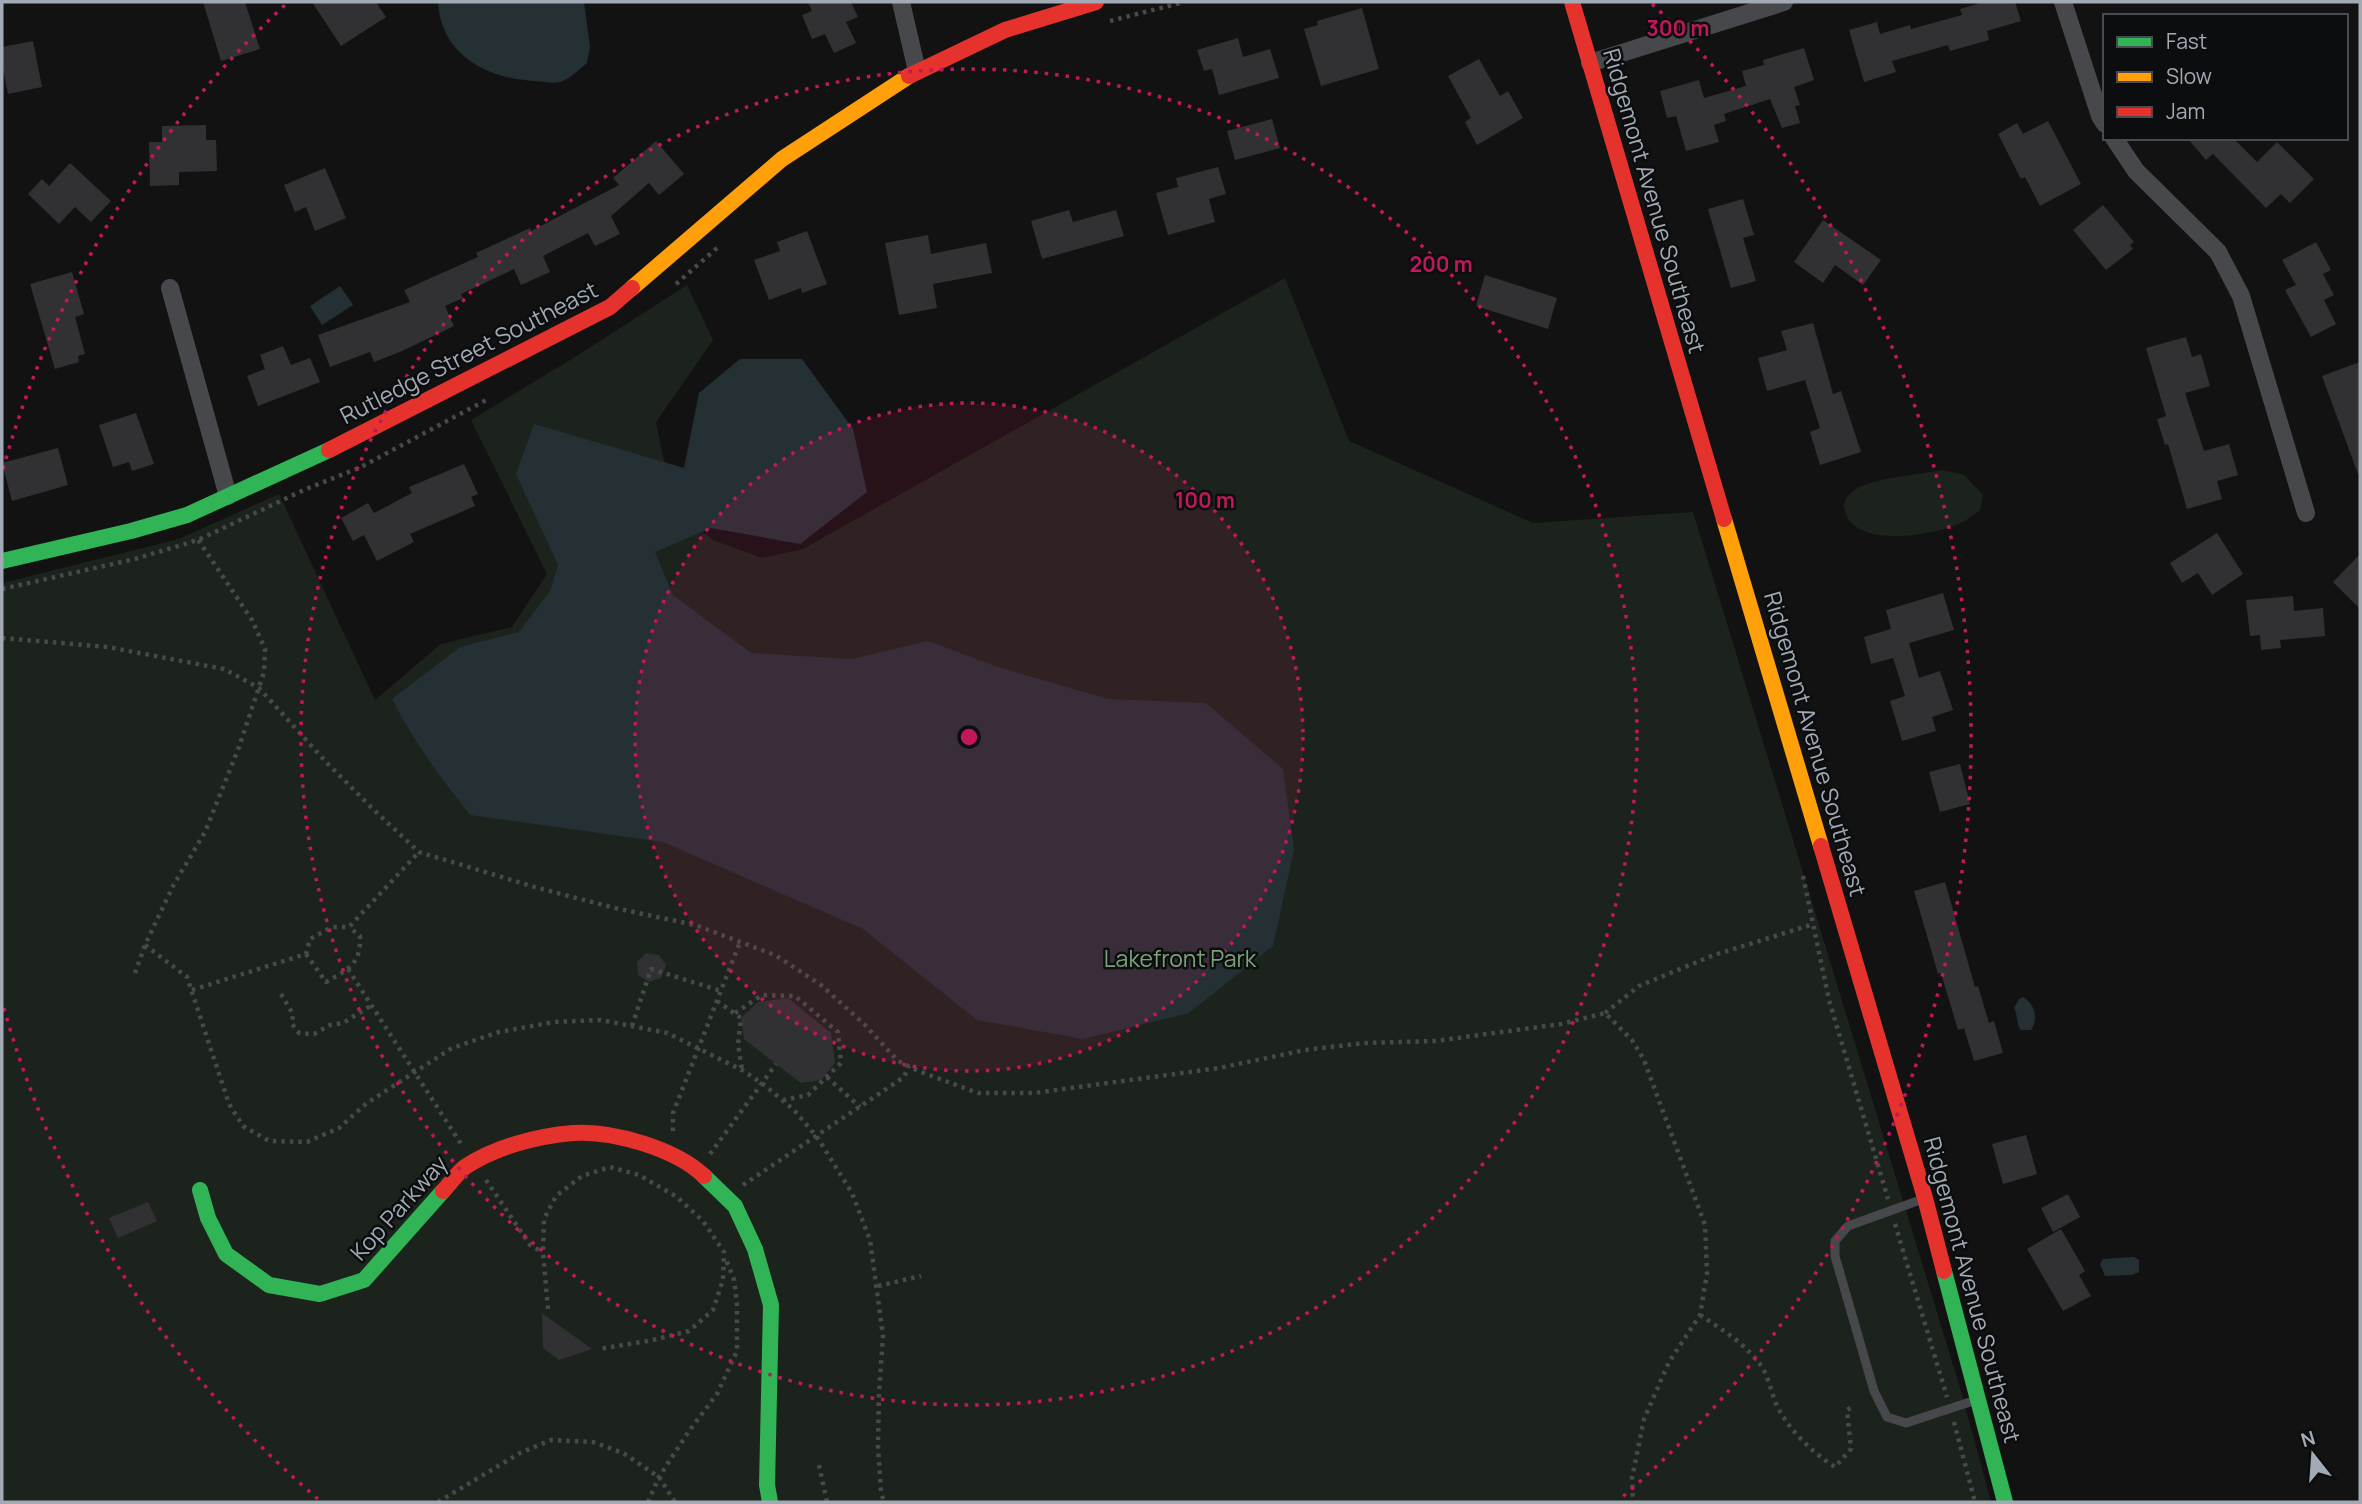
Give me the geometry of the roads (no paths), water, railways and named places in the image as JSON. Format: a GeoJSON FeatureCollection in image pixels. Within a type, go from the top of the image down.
{"type":"FeatureCollection","features":[{"type":"Feature","properties":{"kind":"street"},"geometry":{"type":"LineString","coordinates":[[901,2],[917,71]]}},
{"type":"Feature","properties":{"kind":"street","name":"Rutledge Street Southeast"},"geometry":{"type":"LineString","coordinates":[[2,561],[187,515],[352,440],[610,307],[782,159],[917,71],[1005,30],[1096,2]]}},
{"type":"Feature","properties":{"kind":"street","name":"Ridgemont Avenue Southeast"},"geometry":{"type":"LineString","coordinates":[[1572,2],[1925,1198],[2005,1502]]}},
{"type":"Feature","properties":{"kind":"street"},"geometry":{"type":"LineString","coordinates":[[1590,63],[1784,2]]}},
{"type":"Feature","properties":{"kind":"street"},"geometry":{"type":"LineString","coordinates":[[2063,2],[2103,121]]}},
{"type":"Feature","properties":{"kind":"street"},"geometry":{"type":"LineString","coordinates":[[2115,140],[2136,172],[2218,252],[2241,296],[2306,513]]}},
{"type":"Feature","properties":{"kind":"street"},"geometry":{"type":"LineString","coordinates":[[170,288],[229,496]]}},
{"type":"Feature","properties":{"kind":"street","name":"Kop Parkway"},"geometry":{"type":"LineString","coordinates":[[200,1189],[208,1218],[226,1254],[269,1285],[320,1294],[364,1280],[464,1168],[511,1145],[574,1133],[631,1139],[690,1163],[735,1206],[755,1249],[771,1305],[767,1485],[770,1502]]}},
{"type":"Feature","properties":{"kind":"lane"},"geometry":{"type":"LineString","coordinates":[[1925,1198],[1848,1226],[1835,1241],[1835,1256],[1874,1391],[1887,1417],[1906,1423],[1979,1399]]}},
{"type":"Feature","properties":{"kind":"park label","name":"Lakefront Park"},"geometry":{"type":"Point","coordinates":[1180,959]}}]}
